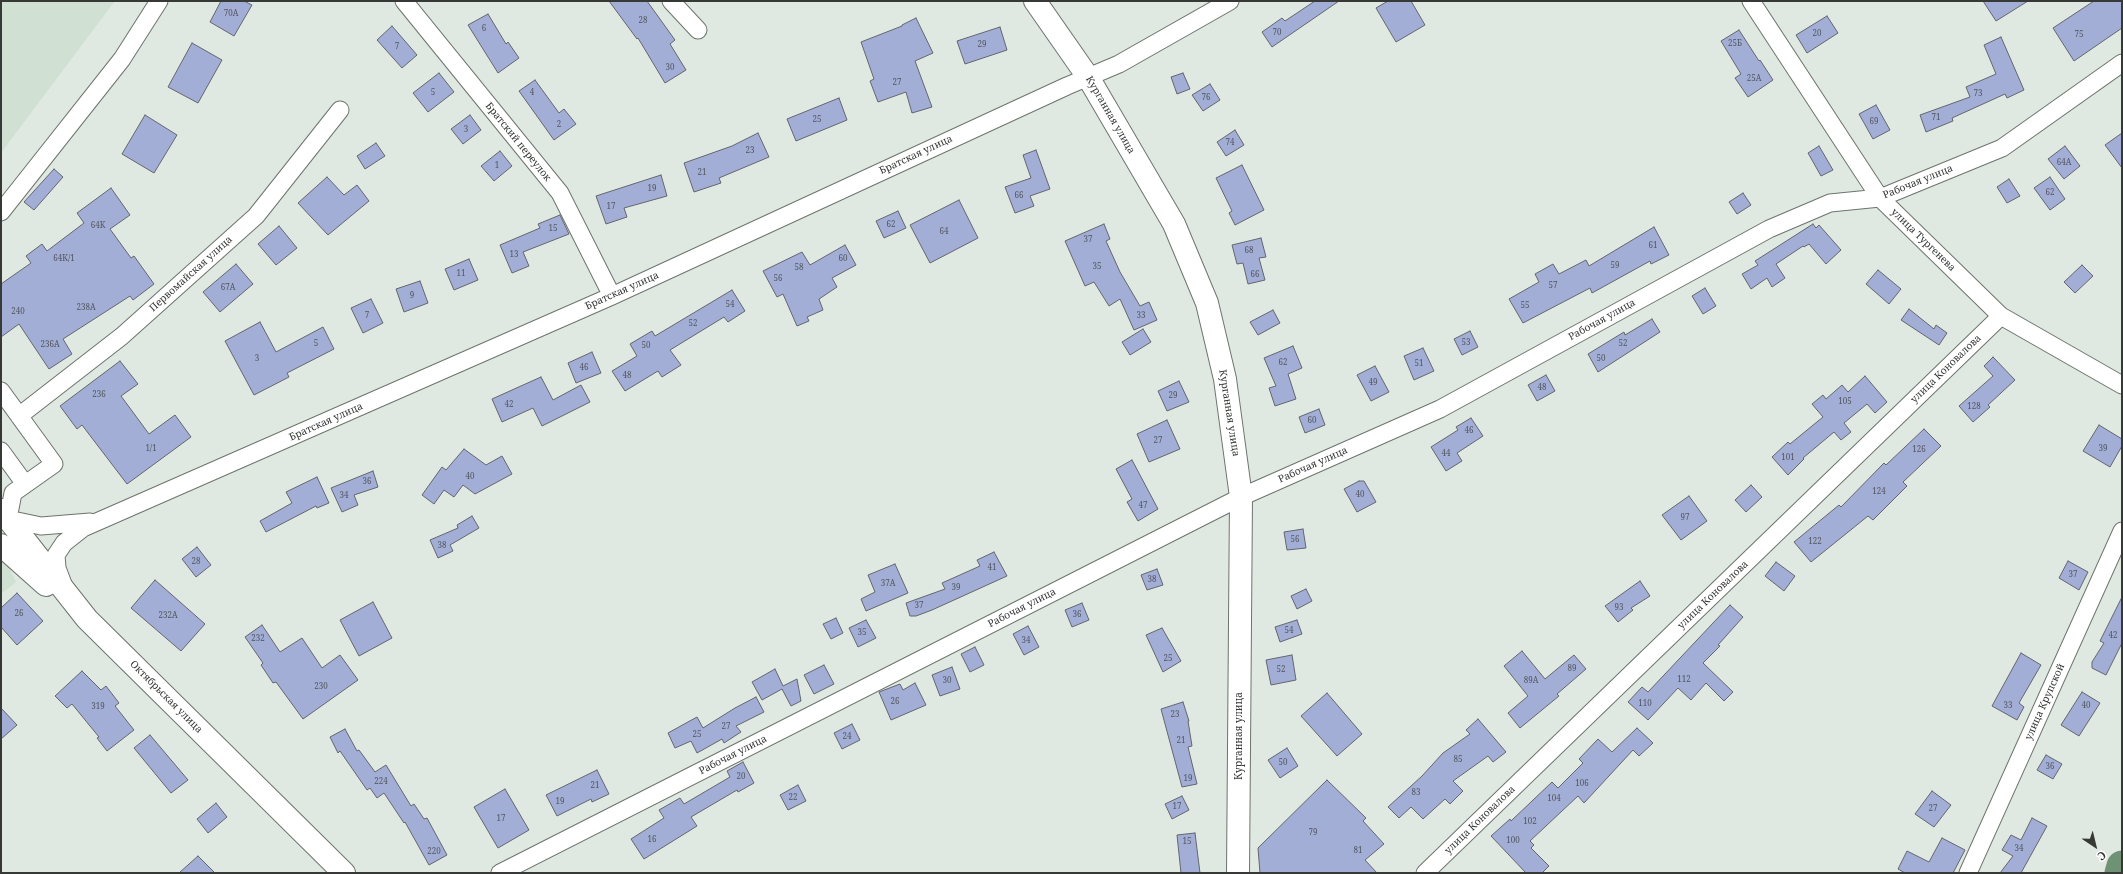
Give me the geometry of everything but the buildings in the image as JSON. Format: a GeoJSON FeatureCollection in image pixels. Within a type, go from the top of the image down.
{"type":"FeatureCollection","features":[{"type":"Feature","properties":{"kind":"main road","name":"Курганная улица"},"geometry":{"type":"LineString","coordinates":[[1035,1],[1088,77],[1174,224],[1207,303],[1225,379],[1241,497],[1238,873]]}},
{"type":"Feature","properties":{"kind":"main road","name":"Октябрьская улица"},"geometry":{"type":"LineString","coordinates":[[3,515],[87,619],[344,873]]}},
{"type":"Feature","properties":{"kind":"main road"},"geometry":{"type":"LineString","coordinates":[[1,545],[87,619]]}},
{"type":"Feature","properties":{"kind":"street"},"geometry":{"type":"LineString","coordinates":[[1,212],[122,59],[160,1]]}},
{"type":"Feature","properties":{"kind":"street","name":"Братский переулок"},"geometry":{"type":"LineString","coordinates":[[404,1],[560,193],[612,296]]}},
{"type":"Feature","properties":{"kind":"street"},"geometry":{"type":"LineString","coordinates":[[671,1],[698,30]]}},
{"type":"Feature","properties":{"kind":"street","name":"Братская улица"},"geometry":{"type":"LineString","coordinates":[[70,599],[59,576],[56,561],[58,550],[77,532],[101,520],[612,296],[1119,64],[1230,1]]}},
{"type":"Feature","properties":{"kind":"street","name":"улица Тургенева"},"geometry":{"type":"LineString","coordinates":[[1751,1],[1880,198],[2001,316],[2122,385]]}},
{"type":"Feature","properties":{"kind":"street","name":"Рабочая улица"},"geometry":{"type":"LineString","coordinates":[[500,873],[1241,497],[1440,409],[1769,229],[1830,203],[1880,198],[2002,148],[2122,63]]}},
{"type":"Feature","properties":{"kind":"street","name":"Первомайская улица"},"geometry":{"type":"LineString","coordinates":[[20,416],[122,336],[256,216],[340,110]]}},
{"type":"Feature","properties":{"kind":"street","name":"улица Коновалова"},"geometry":{"type":"LineString","coordinates":[[1425,873],[2001,316]]}},
{"type":"Feature","properties":{"kind":"street"},"geometry":{"type":"LineString","coordinates":[[1,391],[54,464],[13,493],[3,515],[42,526],[101,520]]}},
{"type":"Feature","properties":{"kind":"street"},"geometry":{"type":"LineString","coordinates":[[1,451],[25,484]]}},
{"type":"Feature","properties":{"kind":"street","name":"улица Крупской"},"geometry":{"type":"LineString","coordinates":[[1968,873],[2122,531]]}},
{"type":"Feature","properties":{"kind":"shaded area"},"geometry":{"type":"Polygon","coordinates":[[[1,1],[115,1],[1,153],[1,1]]]}},
{"type":"Feature","properties":{"kind":"shaded area"},"geometry":{"type":"Polygon","coordinates":[[[1,551],[16,582],[1,594],[1,551]]]}},
{"type":"Feature","properties":{"kind":"waterway"},"geometry":{"type":"LineString","coordinates":[[2120,873],[2122,866]]}}]}
